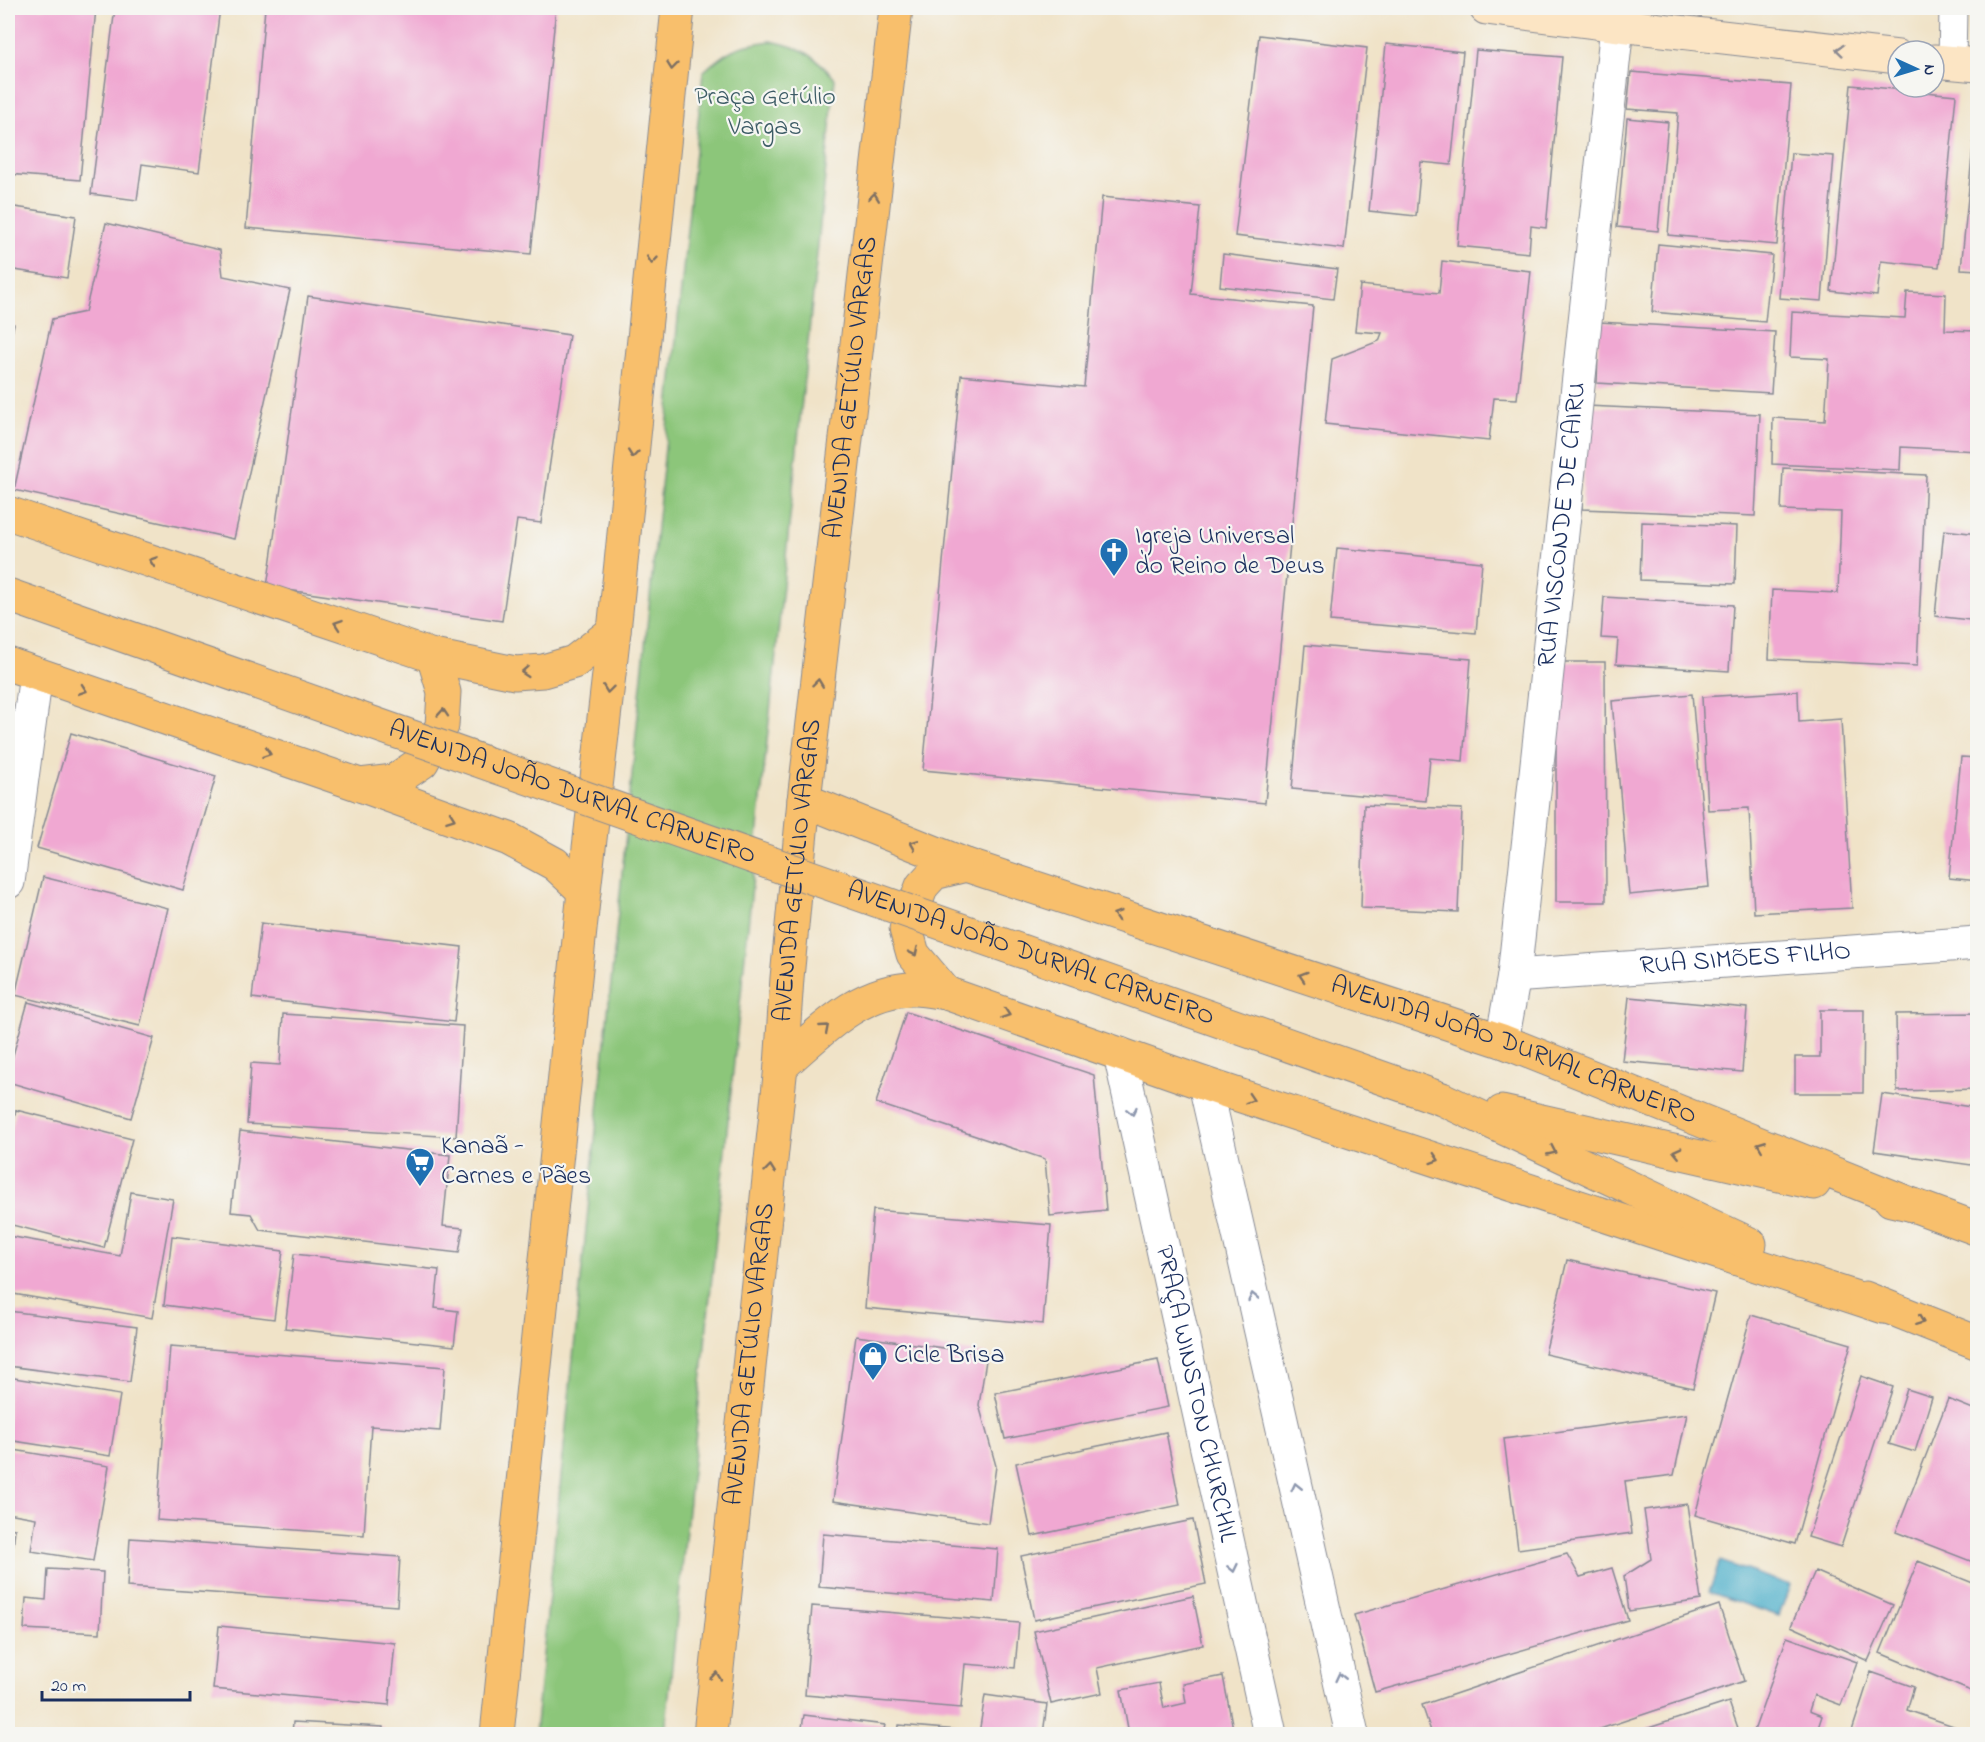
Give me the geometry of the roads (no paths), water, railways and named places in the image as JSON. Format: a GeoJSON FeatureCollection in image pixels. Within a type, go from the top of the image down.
{"type":"FeatureCollection","features":[{"type":"Feature","properties":{"kind":"main road"},"geometry":{"type":"LineString","coordinates":[[497,1734],[678,8]]}},
{"type":"Feature","properties":{"kind":"main road","name":"AVENIDA GETÚLIO VARGAS"},"geometry":{"type":"LineString","coordinates":[[710,1734],[781,1066],[804,800],[896,8]]}},
{"type":"Feature","properties":{"kind":"main road"},"geometry":{"type":"LineString","coordinates":[[8,513],[434,656],[515,673],[543,671],[574,662],[614,631]]}},
{"type":"Feature","properties":{"kind":"main road","name":"AVENIDA JOÃO DURVAL CARNEIRO"},"geometry":{"type":"LineString","coordinates":[[8,595],[1442,1099],[1884,1307]]}},
{"type":"Feature","properties":{"kind":"main road"},"geometry":{"type":"LineString","coordinates":[[360,785],[394,781],[422,762],[442,726],[444,692],[434,656]]}},
{"type":"Feature","properties":{"kind":"main road"},"geometry":{"type":"LineString","coordinates":[[22,669],[360,785],[509,839],[555,864],[584,891]]}},
{"type":"Feature","properties":{"kind":"main road","name":"AVENIDA JOÃO DURVAL CARNEIRO"},"geometry":{"type":"LineString","coordinates":[[804,800],[966,865],[1502,1041],[1977,1229]]}},
{"type":"Feature","properties":{"kind":"main road"},"geometry":{"type":"LineString","coordinates":[[946,993],[913,954],[906,929],[922,886],[934,873],[966,865]]}},
{"type":"Feature","properties":{"kind":"main road","name":"AVENIDA JOÃO DURVAL CARNEIRO"},"geometry":{"type":"LineString","coordinates":[[781,1066],[837,1017],[879,994],[913,989],[946,993],[1205,1084],[1884,1307],[1977,1343]]}},
{"type":"Feature","properties":{"kind":"main road","name":"AVENIDA JOÃO DURVAL CARNEIRO"},"geometry":{"type":"LineString","coordinates":[[1442,1099],[1913,1205]]}},
{"type":"Feature","properties":{"kind":"street"},"geometry":{"type":"LineString","coordinates":[[1486,8],[1618,16],[1886,55]]}},
{"type":"Feature","properties":{"kind":"street","name":"RUA VISCONDE DE CAIRU"},"geometry":{"type":"LineString","coordinates":[[1502,1041],[1514,976],[1618,16]]}},
{"type":"Feature","properties":{"kind":"street"},"geometry":{"type":"LineString","coordinates":[[8,882],[22,669]]}},
{"type":"Feature","properties":{"kind":"street","name":"RUA SIMÕES FILHO"},"geometry":{"type":"LineString","coordinates":[[1514,976],[1977,943]]}},
{"type":"Feature","properties":{"kind":"street","name":"PRAÇA WINSTON CHURCHIL"},"geometry":{"type":"LineString","coordinates":[[1120,1054],[1270,1734]]}},
{"type":"Feature","properties":{"kind":"street"},"geometry":{"type":"LineString","coordinates":[[1205,1084],[1352,1734]]}},
{"type":"Feature","properties":{"kind":"lane"},"geometry":{"type":"LineString","coordinates":[[1953,8],[1954,63]]}},
{"type":"Feature","properties":{"kind":"water"},"geometry":{"type":"Polygon","coordinates":[[[1720,1561],[1790,1585],[1779,1616],[1709,1592],[1720,1561]]]}},
{"type":"Feature","properties":{"kind":"place","name":"Igreja Universal do Reino de Deus"},"geometry":{"type":"Point","coordinates":[1114,578]}},
{"type":"Feature","properties":{"kind":"place","name":"Kanaã - Carnes e Pães"},"geometry":{"type":"Point","coordinates":[420,1188]}},
{"type":"Feature","properties":{"kind":"place","name":"Cicle Brisa"},"geometry":{"type":"Point","coordinates":[873,1382]}},
{"type":"Feature","properties":{"kind":"park label","name":"Praça Getúlio Vargas"},"geometry":{"type":"Point","coordinates":[765,113]}}]}
